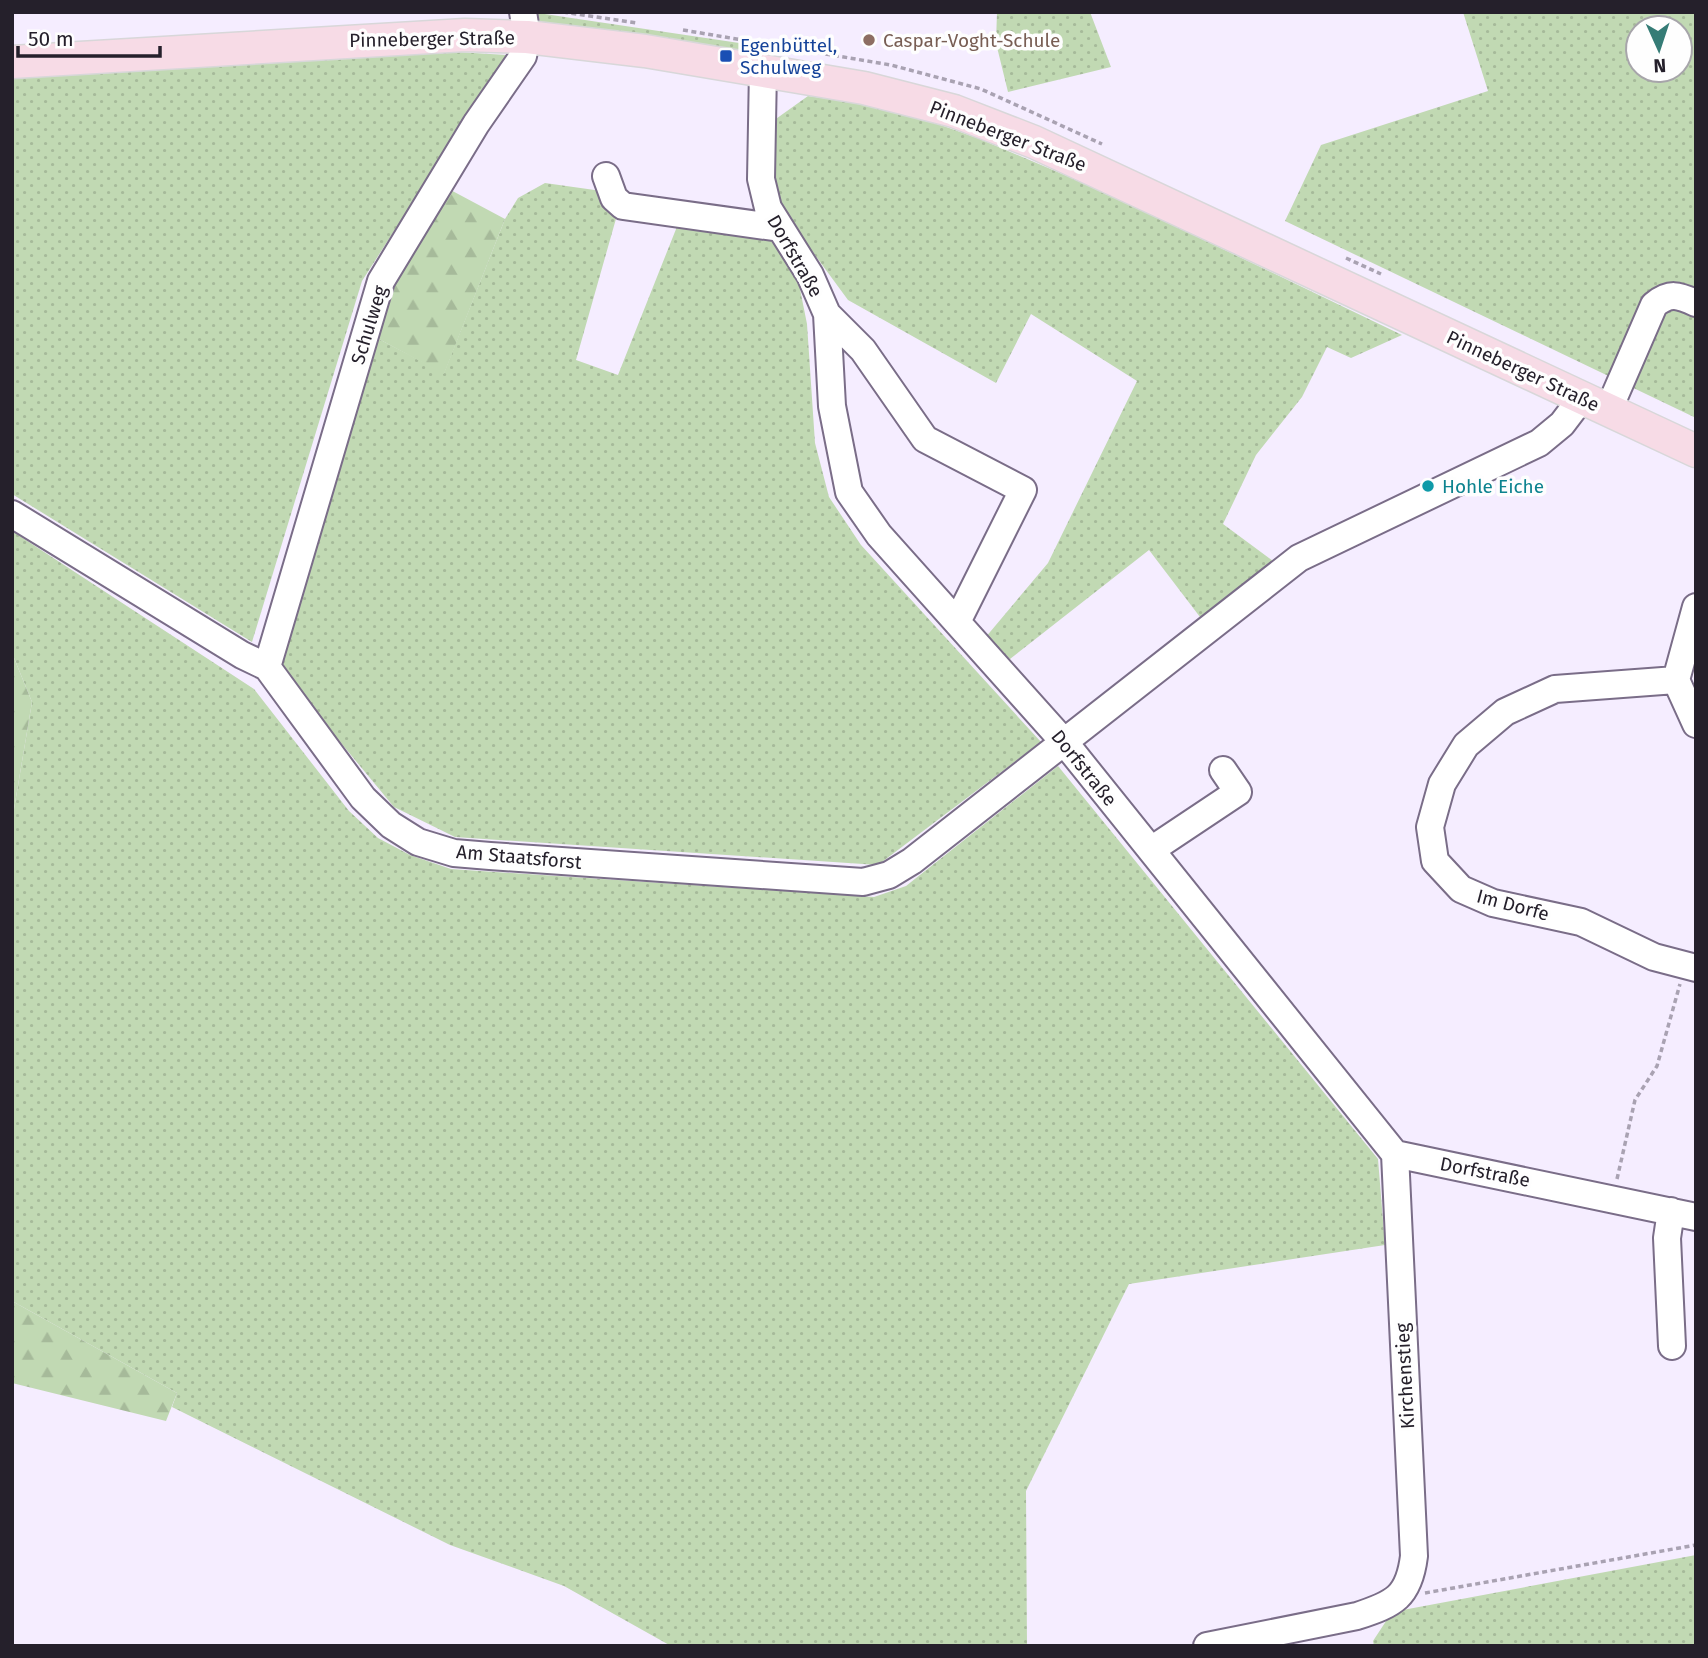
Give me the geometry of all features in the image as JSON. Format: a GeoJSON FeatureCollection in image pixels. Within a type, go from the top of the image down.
{"type":"FeatureCollection","features":[{"type":"Feature","properties":{"kind":"main road","name":"Pinneberger Straße"},"geometry":{"type":"LineString","coordinates":[[12,62],[466,35],[525,25],[585,42],[763,69],[864,88],[954,111],[1034,142],[1696,451]]}},
{"type":"Feature","properties":{"kind":"street","name":"Schulweg"},"geometry":{"type":"LineString","coordinates":[[267,667],[381,281],[476,124],[523,56],[525,25]]}},
{"type":"Feature","properties":{"kind":"street","name":"Dorfstraße"},"geometry":{"type":"LineString","coordinates":[[763,69],[761,179],[768,208],[810,275],[827,314],[832,406],[849,492],[879,534],[1065,743],[1395,1154],[1684,1214]]}},
{"type":"Feature","properties":{"kind":"street"},"geometry":{"type":"LineString","coordinates":[[606,176],[614,198],[623,206],[780,228]]}},
{"type":"Feature","properties":{"kind":"street"},"geometry":{"type":"LineString","coordinates":[[1065,743],[1299,558],[1539,443],[1562,424],[1595,405],[1654,305],[1663,297],[1677,295],[1696,303]]}},
{"type":"Feature","properties":{"kind":"street"},"geometry":{"type":"LineString","coordinates":[[827,314],[863,350],[926,439],[1023,490],[957,622]]}},
{"type":"Feature","properties":{"kind":"street","name":"Am Staatsforst"},"geometry":{"type":"LineString","coordinates":[[12,514],[242,656],[267,667],[363,798],[391,825],[418,842],[454,853],[863,882],[889,875],[912,861],[1065,743]]}},
{"type":"Feature","properties":{"kind":"street"},"geometry":{"type":"LineString","coordinates":[[1696,607],[1676,680],[1696,724]]}},
{"type":"Feature","properties":{"kind":"street","name":"Im Dorfe"},"geometry":{"type":"LineString","coordinates":[[1676,680],[1555,689],[1505,712],[1466,746],[1441,784],[1430,827],[1435,861],[1461,889],[1493,904],[1581,922],[1654,957],[1690,967]]}},
{"type":"Feature","properties":{"kind":"street"},"geometry":{"type":"LineString","coordinates":[[1151,850],[1238,792],[1223,771]]}},
{"type":"Feature","properties":{"kind":"street","name":"Kirchenstieg"},"geometry":{"type":"LineString","coordinates":[[1395,1154],[1414,1556],[1411,1577],[1402,1595]]}},
{"type":"Feature","properties":{"kind":"street"},"geometry":{"type":"LineString","coordinates":[[1672,1346],[1667,1238],[1684,1214]]}},
{"type":"Feature","properties":{"kind":"street"},"geometry":{"type":"LineString","coordinates":[[1207,1646],[1357,1616],[1381,1609],[1402,1595]]}},
{"type":"Feature","properties":{"kind":"path"},"geometry":{"type":"LineString","coordinates":[[1612,1198],[1635,1100],[1657,1066],[1690,967]]}},
{"type":"Feature","properties":{"kind":"path"},"geometry":{"type":"LineString","coordinates":[[1402,1595],[1696,1545]]}},
{"type":"Feature","properties":{"kind":"green space"},"geometry":{"type":"Polygon","coordinates":[[[997,12],[1090,12],[1111,67],[1008,92],[996,43],[997,12]]]}},
{"type":"Feature","properties":{"kind":"green space"},"geometry":{"type":"Polygon","coordinates":[[[1463,12],[1696,12],[1696,418],[1285,221],[1321,145],[1488,91],[1463,12]]]}},
{"type":"Feature","properties":{"kind":"green space"},"geometry":{"type":"Polygon","coordinates":[[[538,13],[746,44],[743,54],[542,24],[538,13]]]}},
{"type":"Feature","properties":{"kind":"green space"},"geometry":{"type":"Polygon","coordinates":[[[440,51],[507,55],[362,281],[252,642],[12,494],[12,77],[440,51]]]}},
{"type":"Feature","properties":{"kind":"green space"},"geometry":{"type":"Polygon","coordinates":[[[808,96],[893,108],[980,139],[1100,190],[1402,335],[1351,358],[1327,347],[1302,397],[1256,455],[1223,524],[1277,564],[1200,617],[1149,550],[1010,659],[985,638],[1048,563],[1137,381],[1031,314],[996,383],[848,300],[776,202],[773,121],[808,96]]]}},
{"type":"Feature","properties":{"kind":"green space"},"geometry":{"type":"Polygon","coordinates":[[[545,183],[623,194],[576,360],[618,375],[686,204],[753,213],[798,279],[807,324],[815,443],[829,497],[861,545],[1041,742],[878,865],[455,837],[394,807],[278,667],[375,337],[444,373],[505,219],[518,198],[545,183]]]}},
{"type":"Feature","properties":{"kind":"green space"},"geometry":{"type":"Polygon","coordinates":[[[445,187],[505,219],[444,374],[375,337],[388,286],[445,187]]]}},
{"type":"Feature","properties":{"kind":"green space"},"geometry":{"type":"Polygon","coordinates":[[[12,531],[254,689],[349,811],[378,838],[410,855],[451,869],[874,897],[906,886],[1058,766],[1378,1159],[1385,1245],[1129,1284],[1026,1491],[1027,1646],[671,1646],[564,1586],[450,1545],[172,1407],[177,1393],[12,1301],[12,821],[32,702],[12,653],[12,531]]]}},
{"type":"Feature","properties":{"kind":"green space"},"geometry":{"type":"Polygon","coordinates":[[[12,653],[32,702],[12,821],[12,653]]]}},
{"type":"Feature","properties":{"kind":"green space"},"geometry":{"type":"Polygon","coordinates":[[[12,1301],[177,1393],[166,1421],[12,1383],[12,1301]]]}},
{"type":"Feature","properties":{"kind":"green space"},"geometry":{"type":"Polygon","coordinates":[[[1696,1555],[1696,1646],[1374,1646],[1373,1641],[1392,1612],[1696,1555]]]}},
{"type":"Feature","properties":{"kind":"place","name":"Caspar-Voght-Schule"},"geometry":{"type":"Point","coordinates":[869,40]}},
{"type":"Feature","properties":{"kind":"place","name":"Egenbüttel, Schulweg"},"geometry":{"type":"Point","coordinates":[726,56]}},
{"type":"Feature","properties":{"kind":"place","name":"Hohle Eiche"},"geometry":{"type":"Point","coordinates":[1428,486]}}]}
